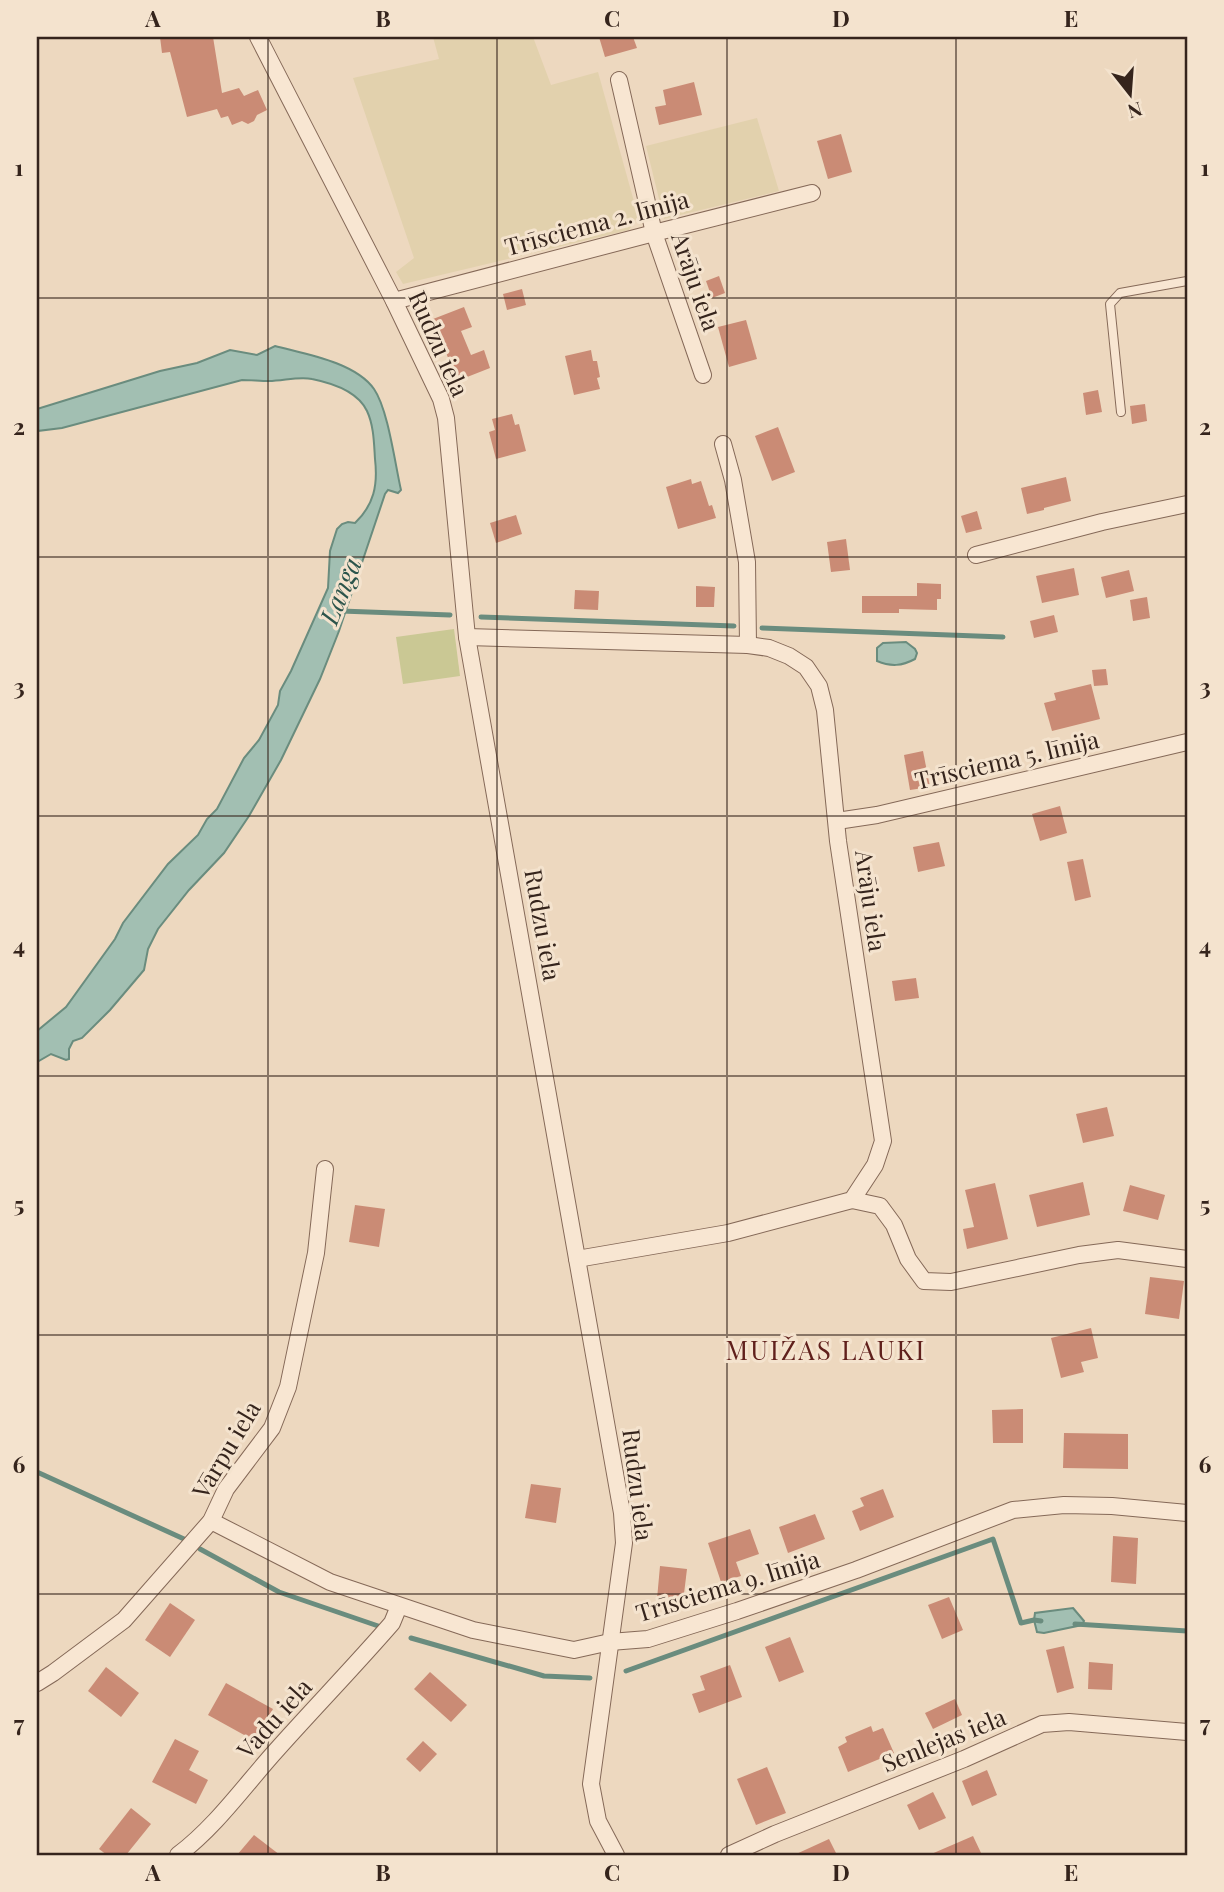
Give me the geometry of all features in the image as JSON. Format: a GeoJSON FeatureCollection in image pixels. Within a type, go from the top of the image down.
{"type":"FeatureCollection","features":[{"type":"Feature","properties":{"kind":"street","name":"Rudzu iela"},"geometry":{"type":"LineString","coordinates":[[258,37],[394,301],[436,388],[446,418],[467,637],[622,1513],[624,1543],[591,1784],[598,1821],[616,1855]]}},
{"type":"Feature","properties":{"kind":"street","name":"Arāju iela"},"geometry":{"type":"LineString","coordinates":[[619,80],[654,233],[703,374]]}},
{"type":"Feature","properties":{"kind":"street","name":"Trīsciema 2. līnija"},"geometry":{"type":"LineString","coordinates":[[394,301],[812,193]]}},
{"type":"Feature","properties":{"kind":"street"},"geometry":{"type":"LineString","coordinates":[[723,444],[733,480],[747,562],[748,645]]}},
{"type":"Feature","properties":{"kind":"street"},"geometry":{"type":"LineString","coordinates":[[976,555],[1102,522],[1187,504]]}},
{"type":"Feature","properties":{"kind":"street","name":"Arāju iela"},"geometry":{"type":"LineString","coordinates":[[467,637],[748,645],[769,648],[806,667],[819,686],[825,710],[838,841],[883,1140],[875,1165],[852,1199]]}},
{"type":"Feature","properties":{"kind":"street","name":"Trīsciema 5. līnija"},"geometry":{"type":"LineString","coordinates":[[837,821],[877,815],[1187,742]]}},
{"type":"Feature","properties":{"kind":"street","name":"Vārpu iela"},"geometry":{"type":"LineString","coordinates":[[37,1683],[124,1620],[211,1521],[226,1489],[272,1428],[288,1387],[316,1253],[325,1168]]}},
{"type":"Feature","properties":{"kind":"street"},"geometry":{"type":"LineString","coordinates":[[577,1259],[729,1233],[852,1199],[880,1206],[894,1225],[908,1259],[924,1281],[951,1282],[1079,1255],[1118,1250],[1187,1259]]}},
{"type":"Feature","properties":{"kind":"street","name":"Trīsciema 9. līnija"},"geometry":{"type":"LineString","coordinates":[[211,1521],[330,1583],[473,1630],[574,1650],[610,1642],[648,1639],[737,1611],[856,1570],[1013,1510],[1076,1505],[1187,1513]]}},
{"type":"Feature","properties":{"kind":"street","name":"Vadu iela"},"geometry":{"type":"LineString","coordinates":[[178,1855],[194,1843],[230,1806],[272,1755],[392,1623],[399,1606]]}},
{"type":"Feature","properties":{"kind":"street","name":"Senlejas iela"},"geometry":{"type":"LineString","coordinates":[[729,1855],[964,1759],[1042,1724],[1069,1723],[1187,1732]]}},
{"type":"Feature","properties":{"kind":"lane"},"geometry":{"type":"LineString","coordinates":[[1121,412],[1110,304],[1121,293],[1187,281]]}},
{"type":"Feature","properties":{"kind":"shaded area"},"geometry":{"type":"Polygon","coordinates":[[[433,37],[533,37],[551,85],[598,72],[638,216],[629,230],[403,284],[396,272],[414,258],[353,78],[439,59],[433,37]]]}},
{"type":"Feature","properties":{"kind":"shaded area"},"geometry":{"type":"Polygon","coordinates":[[[757,118],[779,191],[664,219],[646,146],[757,118]]]}},
{"type":"Feature","properties":{"kind":"shaded area"},"geometry":{"type":"Polygon","coordinates":[[[454,629],[460,676],[403,684],[396,637],[454,629]]]}},
{"type":"Feature","properties":{"kind":"water","name":"Langa"},"geometry":{"type":"Polygon","coordinates":[[[275,346],[342,366],[355,372],[374,389],[387,423],[401,490],[398,493],[388,490],[385,494],[320,679],[281,760],[249,816],[224,853],[189,890],[158,929],[148,949],[144,970],[82,1038],[73,1041],[69,1049],[69,1059],[51,1054],[37,1062],[37,1031],[66,1007],[115,939],[123,923],[168,864],[198,835],[207,819],[217,809],[244,758],[259,740],[278,705],[280,691],[328,588],[330,551],[337,529],[348,522],[355,523],[367,509],[376,477],[372,429],[363,404],[344,389],[312,379],[242,380],[62,428],[37,431],[37,409],[160,371],[197,363],[230,350],[257,355],[275,346]]]}},
{"type":"Feature","properties":{"kind":"water"},"geometry":{"type":"Polygon","coordinates":[[[906,642],[915,649],[915,659],[896,665],[877,661],[877,648],[883,643],[906,642]]]}},
{"type":"Feature","properties":{"kind":"water"},"geometry":{"type":"Polygon","coordinates":[[[1073,1608],[1084,1621],[1082,1625],[1037,1632],[1035,1613],[1073,1608]]]}},
{"type":"Feature","properties":{"kind":"building"},"geometry":{"type":"Polygon","coordinates":[[[160,37],[213,37],[222,93],[239,88],[244,96],[258,90],[267,110],[248,124],[242,121],[232,125],[228,116],[221,118],[217,109],[187,117],[170,52],[162,53],[160,37]]]}},
{"type":"Feature","properties":{"kind":"building"},"geometry":{"type":"Polygon","coordinates":[[[599,37],[633,37],[637,48],[605,57],[599,37]]]}},
{"type":"Feature","properties":{"kind":"building"},"geometry":{"type":"Polygon","coordinates":[[[694,82],[702,115],[659,125],[655,107],[666,105],[663,90],[694,82]]]}},
{"type":"Feature","properties":{"kind":"building"},"geometry":{"type":"Polygon","coordinates":[[[841,134],[852,172],[828,179],[817,141],[841,134]]]}},
{"type":"Feature","properties":{"kind":"building"},"geometry":{"type":"Polygon","coordinates":[[[719,276],[725,293],[712,298],[706,281],[719,276]]]}},
{"type":"Feature","properties":{"kind":"building"},"geometry":{"type":"Polygon","coordinates":[[[522,289],[526,305],[507,310],[503,294],[522,289]]]}},
{"type":"Feature","properties":{"kind":"building"},"geometry":{"type":"Polygon","coordinates":[[[464,307],[472,327],[461,331],[471,355],[484,350],[490,368],[457,381],[433,319],[464,307]]]}},
{"type":"Feature","properties":{"kind":"building"},"geometry":{"type":"Polygon","coordinates":[[[746,320],[757,359],[729,367],[718,327],[746,320]]]}},
{"type":"Feature","properties":{"kind":"building"},"geometry":{"type":"Polygon","coordinates":[[[591,350],[593,361],[597,361],[600,389],[574,395],[565,356],[591,350]]]}},
{"type":"Feature","properties":{"kind":"building"},"geometry":{"type":"Polygon","coordinates":[[[1098,390],[1102,412],[1086,415],[1083,393],[1098,390]]]}},
{"type":"Feature","properties":{"kind":"building"},"geometry":{"type":"Polygon","coordinates":[[[1145,404],[1147,421],[1132,424],[1130,406],[1145,404]]]}},
{"type":"Feature","properties":{"kind":"building"},"geometry":{"type":"Polygon","coordinates":[[[512,414],[515,425],[519,424],[526,451],[496,459],[489,432],[495,430],[492,419],[512,414]]]}},
{"type":"Feature","properties":{"kind":"building"},"geometry":{"type":"Polygon","coordinates":[[[778,427],[795,472],[772,481],[755,436],[778,427]]]}},
{"type":"Feature","properties":{"kind":"building"},"geometry":{"type":"Polygon","coordinates":[[[1066,477],[1071,501],[1027,514],[1021,488],[1066,477]]]}},
{"type":"Feature","properties":{"kind":"building"},"geometry":{"type":"Polygon","coordinates":[[[691,479],[692,484],[701,481],[716,518],[678,529],[666,487],[691,479]]]}},
{"type":"Feature","properties":{"kind":"building"},"geometry":{"type":"Polygon","coordinates":[[[977,511],[982,529],[966,533],[961,516],[977,511]]]}},
{"type":"Feature","properties":{"kind":"building"},"geometry":{"type":"Polygon","coordinates":[[[516,515],[522,534],[496,543],[490,523],[516,515]]]}},
{"type":"Feature","properties":{"kind":"building"},"geometry":{"type":"Polygon","coordinates":[[[846,539],[850,570],[831,572],[827,542],[846,539]]]}},
{"type":"Feature","properties":{"kind":"building"},"geometry":{"type":"Polygon","coordinates":[[[1074,568],[1079,595],[1042,603],[1036,576],[1074,568]]]}},
{"type":"Feature","properties":{"kind":"building"},"geometry":{"type":"Polygon","coordinates":[[[1129,570],[1134,591],[1106,598],[1101,577],[1129,570]]]}},
{"type":"Feature","properties":{"kind":"building"},"geometry":{"type":"Polygon","coordinates":[[[917,583],[941,584],[941,599],[937,599],[937,610],[899,609],[899,613],[862,613],[862,596],[917,596],[917,583]]]}},
{"type":"Feature","properties":{"kind":"building"},"geometry":{"type":"Polygon","coordinates":[[[696,586],[715,587],[714,607],[696,607],[696,586]]]}},
{"type":"Feature","properties":{"kind":"building"},"geometry":{"type":"Polygon","coordinates":[[[575,590],[599,591],[598,610],[574,609],[575,590]]]}},
{"type":"Feature","properties":{"kind":"building"},"geometry":{"type":"Polygon","coordinates":[[[1147,597],[1150,618],[1133,621],[1130,600],[1147,597]]]}},
{"type":"Feature","properties":{"kind":"building"},"geometry":{"type":"Polygon","coordinates":[[[1054,615],[1058,632],[1034,638],[1030,621],[1054,615]]]}},
{"type":"Feature","properties":{"kind":"building"},"geometry":{"type":"Polygon","coordinates":[[[1106,669],[1108,685],[1094,686],[1092,670],[1106,669]]]}},
{"type":"Feature","properties":{"kind":"building"},"geometry":{"type":"Polygon","coordinates":[[[1091,684],[1100,719],[1052,731],[1044,703],[1056,700],[1054,693],[1091,684]]]}},
{"type":"Feature","properties":{"kind":"building"},"geometry":{"type":"Polygon","coordinates":[[[923,751],[930,787],[910,790],[904,755],[923,751]]]}},
{"type":"Feature","properties":{"kind":"building"},"geometry":{"type":"Polygon","coordinates":[[[1060,806],[1067,833],[1040,841],[1032,814],[1060,806]]]}},
{"type":"Feature","properties":{"kind":"building"},"geometry":{"type":"Polygon","coordinates":[[[939,842],[945,866],[918,872],[913,847],[939,842]]]}},
{"type":"Feature","properties":{"kind":"building"},"geometry":{"type":"Polygon","coordinates":[[[1083,859],[1091,897],[1075,901],[1067,862],[1083,859]]]}},
{"type":"Feature","properties":{"kind":"building"},"geometry":{"type":"Polygon","coordinates":[[[916,978],[919,998],[895,1001],[892,981],[916,978]]]}},
{"type":"Feature","properties":{"kind":"building"},"geometry":{"type":"Polygon","coordinates":[[[1107,1107],[1114,1136],[1083,1143],[1076,1114],[1107,1107]]]}},
{"type":"Feature","properties":{"kind":"building"},"geometry":{"type":"Polygon","coordinates":[[[1083,1182],[1090,1215],[1037,1227],[1029,1195],[1083,1182]]]}},
{"type":"Feature","properties":{"kind":"building"},"geometry":{"type":"Polygon","coordinates":[[[995,1183],[1008,1239],[967,1249],[963,1229],[974,1227],[965,1190],[995,1183]]]}},
{"type":"Feature","properties":{"kind":"building"},"geometry":{"type":"Polygon","coordinates":[[[1130,1185],[1165,1195],[1158,1220],[1123,1211],[1130,1185]]]}},
{"type":"Feature","properties":{"kind":"building"},"geometry":{"type":"Polygon","coordinates":[[[355,1205],[385,1209],[379,1247],[349,1242],[355,1205]]]}},
{"type":"Feature","properties":{"kind":"building"},"geometry":{"type":"Polygon","coordinates":[[[1150,1277],[1184,1281],[1179,1319],[1145,1314],[1150,1277]]]}},
{"type":"Feature","properties":{"kind":"building"},"geometry":{"type":"Polygon","coordinates":[[[1091,1328],[1098,1358],[1081,1362],[1084,1372],[1061,1378],[1051,1338],[1091,1328]]]}},
{"type":"Feature","properties":{"kind":"building"},"geometry":{"type":"Polygon","coordinates":[[[1023,1409],[1023,1443],[993,1443],[992,1410],[1023,1409]]]}},
{"type":"Feature","properties":{"kind":"building"},"geometry":{"type":"Polygon","coordinates":[[[1064,1433],[1128,1434],[1128,1469],[1063,1468],[1064,1433]]]}},
{"type":"Feature","properties":{"kind":"building"},"geometry":{"type":"Polygon","coordinates":[[[531,1484],[561,1488],[556,1523],[525,1518],[531,1484]]]}},
{"type":"Feature","properties":{"kind":"building"},"geometry":{"type":"Polygon","coordinates":[[[883,1489],[894,1517],[860,1531],[852,1511],[864,1506],[860,1498],[883,1489]]]}},
{"type":"Feature","properties":{"kind":"building"},"geometry":{"type":"Polygon","coordinates":[[[815,1514],[825,1539],[788,1553],[779,1527],[815,1514]]]}},
{"type":"Feature","properties":{"kind":"building"},"geometry":{"type":"Polygon","coordinates":[[[750,1529],[759,1554],[736,1562],[741,1576],[721,1582],[708,1543],[750,1529]]]}},
{"type":"Feature","properties":{"kind":"building"},"geometry":{"type":"Polygon","coordinates":[[[1113,1536],[1138,1538],[1136,1584],[1111,1582],[1113,1536]]]}},
{"type":"Feature","properties":{"kind":"building"},"geometry":{"type":"Polygon","coordinates":[[[660,1566],[687,1569],[683,1602],[657,1599],[660,1566]]]}},
{"type":"Feature","properties":{"kind":"building"},"geometry":{"type":"Polygon","coordinates":[[[949,1597],[963,1630],[942,1639],[928,1605],[949,1597]]]}},
{"type":"Feature","properties":{"kind":"building"},"geometry":{"type":"Polygon","coordinates":[[[170,1603],[195,1620],[170,1657],[145,1640],[170,1603]]]}},
{"type":"Feature","properties":{"kind":"building"},"geometry":{"type":"Polygon","coordinates":[[[790,1637],[804,1672],[779,1682],[765,1647],[790,1637]]]}},
{"type":"Feature","properties":{"kind":"building"},"geometry":{"type":"Polygon","coordinates":[[[1064,1646],[1074,1688],[1057,1693],[1046,1650],[1064,1646]]]}},
{"type":"Feature","properties":{"kind":"building"},"geometry":{"type":"Polygon","coordinates":[[[1089,1662],[1113,1664],[1112,1690],[1088,1689],[1089,1662]]]}},
{"type":"Feature","properties":{"kind":"building"},"geometry":{"type":"Polygon","coordinates":[[[730,1665],[742,1697],[699,1713],[692,1694],[705,1690],[700,1676],[730,1665]]]}},
{"type":"Feature","properties":{"kind":"building"},"geometry":{"type":"Polygon","coordinates":[[[106,1667],[139,1693],[121,1717],[88,1691],[106,1667]]]}},
{"type":"Feature","properties":{"kind":"building"},"geometry":{"type":"Polygon","coordinates":[[[430,1672],[467,1705],[451,1722],[414,1689],[430,1672]]]}},
{"type":"Feature","properties":{"kind":"building"},"geometry":{"type":"Polygon","coordinates":[[[226,1683],[273,1709],[255,1741],[208,1715],[226,1683]]]}},
{"type":"Feature","properties":{"kind":"building"},"geometry":{"type":"Polygon","coordinates":[[[955,1699],[962,1715],[933,1729],[925,1713],[955,1699]]]}},
{"type":"Feature","properties":{"kind":"building"},"geometry":{"type":"Polygon","coordinates":[[[871,1726],[873,1732],[883,1728],[894,1753],[848,1772],[838,1747],[847,1742],[845,1737],[871,1726]]]}},
{"type":"Feature","properties":{"kind":"building"},"geometry":{"type":"Polygon","coordinates":[[[175,1739],[199,1751],[189,1770],[208,1780],[196,1804],[152,1782],[175,1739]]]}},
{"type":"Feature","properties":{"kind":"building"},"geometry":{"type":"Polygon","coordinates":[[[423,1741],[437,1754],[420,1772],[406,1759],[423,1741]]]}},
{"type":"Feature","properties":{"kind":"building"},"geometry":{"type":"Polygon","coordinates":[[[767,1767],[786,1813],[756,1825],[737,1779],[767,1767]]]}},
{"type":"Feature","properties":{"kind":"building"},"geometry":{"type":"Polygon","coordinates":[[[987,1770],[997,1795],[972,1806],[962,1781],[987,1770]]]}},
{"type":"Feature","properties":{"kind":"building"},"geometry":{"type":"Polygon","coordinates":[[[933,1792],[946,1818],[919,1830],[907,1805],[933,1792]]]}},
{"type":"Feature","properties":{"kind":"building"},"geometry":{"type":"Polygon","coordinates":[[[131,1808],[151,1824],[126,1855],[107,1855],[99,1849],[131,1808]]]}},
{"type":"Feature","properties":{"kind":"building"},"geometry":{"type":"Polygon","coordinates":[[[254,1835],[280,1855],[237,1855],[254,1835]]]}},
{"type":"Feature","properties":{"kind":"building"},"geometry":{"type":"Polygon","coordinates":[[[973,1836],[982,1855],[929,1855],[973,1836]]]}},
{"type":"Feature","properties":{"kind":"building"},"geometry":{"type":"Polygon","coordinates":[[[829,1839],[837,1855],[794,1855],[829,1839]]]}},
{"type":"Feature","properties":{"kind":"waterway","name":"Langa"},"geometry":{"type":"LineString","coordinates":[[341,611],[450,615]]}},
{"type":"Feature","properties":{"kind":"waterway"},"geometry":{"type":"LineString","coordinates":[[481,617],[734,626]]}},
{"type":"Feature","properties":{"kind":"waterway"},"geometry":{"type":"LineString","coordinates":[[762,628],[1003,637]]}},
{"type":"Feature","properties":{"kind":"waterway"},"geometry":{"type":"LineString","coordinates":[[37,1472],[184,1539]]}},
{"type":"Feature","properties":{"kind":"waterway"},"geometry":{"type":"LineString","coordinates":[[626,1671],[993,1539],[1021,1623],[1041,1621]]}},
{"type":"Feature","properties":{"kind":"waterway"},"geometry":{"type":"LineString","coordinates":[[200,1549],[279,1592],[384,1628]]}},
{"type":"Feature","properties":{"kind":"waterway"},"geometry":{"type":"LineString","coordinates":[[1075,1624],[1187,1631]]}},
{"type":"Feature","properties":{"kind":"waterway"},"geometry":{"type":"LineString","coordinates":[[411,1638],[544,1676],[590,1678]]}},
{"type":"Feature","properties":{"kind":"district","name":"MUIŽAS LAUKI"},"geometry":{"type":"Point","coordinates":[826,1351]}}]}
